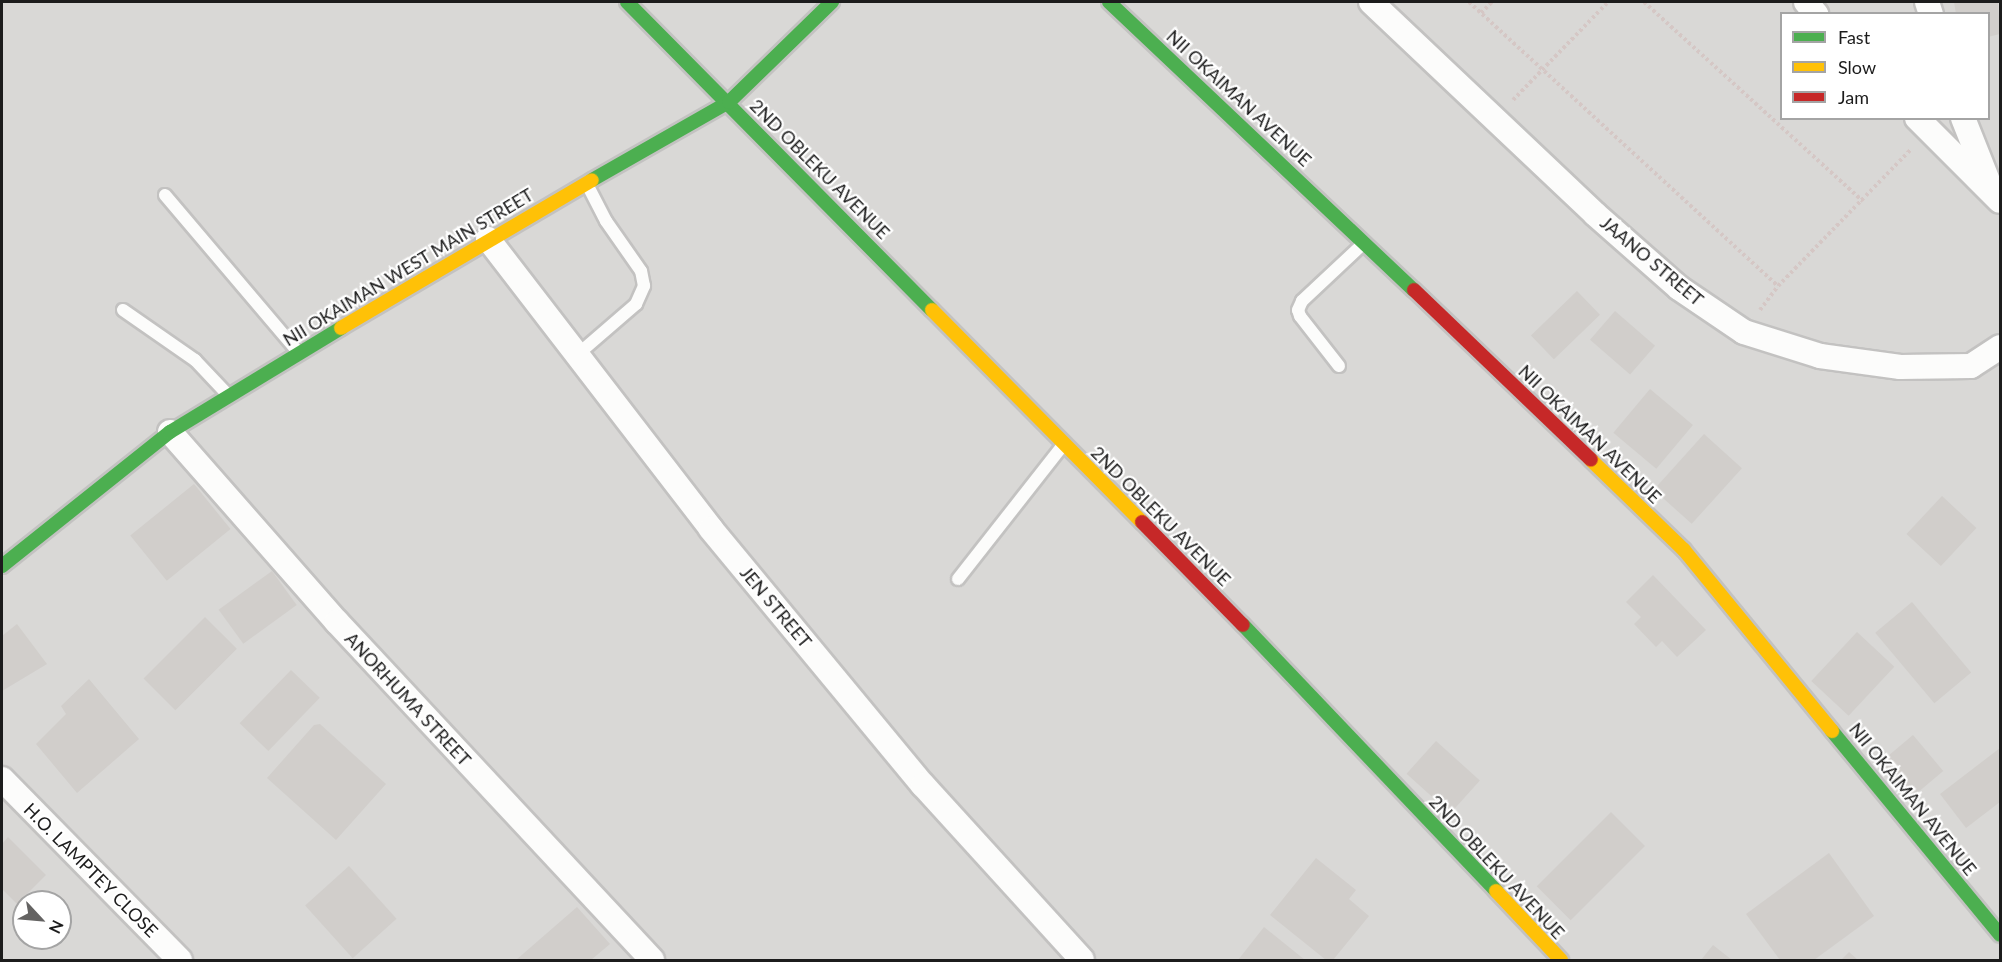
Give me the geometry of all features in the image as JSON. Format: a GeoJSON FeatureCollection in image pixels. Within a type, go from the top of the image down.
{"type":"FeatureCollection","features":[{"type":"Feature","properties":{"kind":"street","name":"2ND OBLEKU AVENUE"},"geometry":{"type":"LineString","coordinates":[[627,2],[729,102],[1225,606],[1561,960]]}},
{"type":"Feature","properties":{"kind":"street","name":"NII OKAIMAN WEST MAIN STREET"},"geometry":{"type":"LineString","coordinates":[[2,566],[170,432],[488,239],[729,102],[832,2]]}},
{"type":"Feature","properties":{"kind":"street","name":"NII OKAIMAN AVENUE"},"geometry":{"type":"LineString","coordinates":[[1109,2],[1365,242],[1684,549],[2001,935]]}},
{"type":"Feature","properties":{"kind":"street","name":"JAANO STREET"},"geometry":{"type":"LineString","coordinates":[[1371,2],[1595,214],[1679,288],[1744,332],[1820,356],[1900,367],[1971,366],[2001,347]]}},
{"type":"Feature","properties":{"kind":"street"},"geometry":{"type":"LineString","coordinates":[[1964,120],[1998,200]]}},
{"type":"Feature","properties":{"kind":"street"},"geometry":{"type":"LineString","coordinates":[[1923,124],[1998,200]]}},
{"type":"Feature","properties":{"kind":"street","name":"JEN STREET"},"geometry":{"type":"LineString","coordinates":[[488,239],[711,529],[916,776],[1082,960]]}},
{"type":"Feature","properties":{"kind":"street","name":"ANORHUMA STREET"},"geometry":{"type":"LineString","coordinates":[[170,432],[337,622],[652,960]]}},
{"type":"Feature","properties":{"kind":"street","name":"H.O. LAMPTEY CLOSE"},"geometry":{"type":"LineString","coordinates":[[2,779],[180,960]]}},
{"type":"Feature","properties":{"kind":"lane"},"geometry":{"type":"LineString","coordinates":[[577,355],[636,304],[644,286],[641,271],[606,221],[586,183]]}},
{"type":"Feature","properties":{"kind":"lane"},"geometry":{"type":"LineString","coordinates":[[165,195],[299,353]]}},
{"type":"Feature","properties":{"kind":"lane"},"geometry":{"type":"LineString","coordinates":[[1340,366],[1300,316],[1298,310],[1302,301],[1365,242]]}},
{"type":"Feature","properties":{"kind":"lane"},"geometry":{"type":"LineString","coordinates":[[123,310],[195,360],[228,396]]}},
{"type":"Feature","properties":{"kind":"lane"},"geometry":{"type":"LineString","coordinates":[[958,579],[1065,443]]}},
{"type":"Feature","properties":{"kind":"path"},"geometry":{"type":"LineString","coordinates":[[1469,2],[1778,286]]}},
{"type":"Feature","properties":{"kind":"path"},"geometry":{"type":"LineString","coordinates":[[1481,13],[1492,2]]}},
{"type":"Feature","properties":{"kind":"path"},"geometry":{"type":"LineString","coordinates":[[1495,119],[1608,2]]}},
{"type":"Feature","properties":{"kind":"path"},"geometry":{"type":"LineString","coordinates":[[1644,2],[1863,201]]}},
{"type":"Feature","properties":{"kind":"path"},"geometry":{"type":"LineString","coordinates":[[1744,332],[1778,286],[1863,201],[1923,124]]}},
{"type":"Feature","properties":{"kind":"shaded area"},"geometry":{"type":"Polygon","coordinates":[[[2,2],[2000,2],[2000,960],[2,960],[2,2]]]}},
{"type":"Feature","properties":{"kind":"building"},"geometry":{"type":"Polygon","coordinates":[[[1954,2],[1998,2],[2000,34],[1990,36],[1990,12],[1956,12],[1954,2]]]}},
{"type":"Feature","properties":{"kind":"building"},"geometry":{"type":"Polygon","coordinates":[[[1577,291],[1600,315],[1554,359],[1531,335],[1577,291]]]}},
{"type":"Feature","properties":{"kind":"building"},"geometry":{"type":"Polygon","coordinates":[[[1615,311],[1655,346],[1630,374],[1590,340],[1615,311]]]}},
{"type":"Feature","properties":{"kind":"building"},"geometry":{"type":"Polygon","coordinates":[[[1650,389],[1693,425],[1656,469],[1613,433],[1650,389]]]}},
{"type":"Feature","properties":{"kind":"building"},"geometry":{"type":"Polygon","coordinates":[[[1704,434],[1742,468],[1692,524],[1654,490],[1704,434]]]}},
{"type":"Feature","properties":{"kind":"building"},"geometry":{"type":"Polygon","coordinates":[[[194,484],[231,529],[167,581],[130,536],[194,484]]]}},
{"type":"Feature","properties":{"kind":"building"},"geometry":{"type":"Polygon","coordinates":[[[1942,496],[1976,528],[1941,566],[1907,534],[1942,496]]]}},
{"type":"Feature","properties":{"kind":"building"},"geometry":{"type":"Polygon","coordinates":[[[272,571],[297,605],[243,644],[219,610],[272,571]]]}},
{"type":"Feature","properties":{"kind":"building"},"geometry":{"type":"Polygon","coordinates":[[[1653,575],[1706,630],[1677,657],[1662,641],[1656,647],[1634,624],[1641,617],[1626,602],[1653,575]]]}},
{"type":"Feature","properties":{"kind":"building"},"geometry":{"type":"Polygon","coordinates":[[[1912,602],[1971,672],[1934,703],[1875,633],[1912,602]]]}},
{"type":"Feature","properties":{"kind":"building"},"geometry":{"type":"Polygon","coordinates":[[[205,617],[237,649],[175,710],[143,679],[205,617]]]}},
{"type":"Feature","properties":{"kind":"building"},"geometry":{"type":"Polygon","coordinates":[[[17,624],[47,664],[2,691],[2,636],[17,624]]]}},
{"type":"Feature","properties":{"kind":"building"},"geometry":{"type":"Polygon","coordinates":[[[1857,632],[1894,667],[1849,716],[1811,681],[1857,632]]]}},
{"type":"Feature","properties":{"kind":"building"},"geometry":{"type":"Polygon","coordinates":[[[291,670],[320,698],[268,751],[240,723],[291,670]]]}},
{"type":"Feature","properties":{"kind":"building"},"geometry":{"type":"Polygon","coordinates":[[[89,679],[139,739],[77,793],[36,744],[66,714],[61,706],[89,679]]]}},
{"type":"Feature","properties":{"kind":"building"},"geometry":{"type":"Polygon","coordinates":[[[320,724],[386,784],[336,840],[267,778],[314,725],[320,724]]]}},
{"type":"Feature","properties":{"kind":"building"},"geometry":{"type":"Polygon","coordinates":[[[1913,735],[1943,771],[1909,800],[1879,764],[1913,735]]]}},
{"type":"Feature","properties":{"kind":"building"},"geometry":{"type":"Polygon","coordinates":[[[1436,741],[1480,780],[1450,813],[1407,774],[1436,741]]]}},
{"type":"Feature","properties":{"kind":"building"},"geometry":{"type":"Polygon","coordinates":[[[2000,748],[2000,802],[1966,828],[1940,794],[2000,748]]]}},
{"type":"Feature","properties":{"kind":"building"},"geometry":{"type":"Polygon","coordinates":[[[1611,812],[1645,846],[1571,920],[1537,886],[1611,812]]]}},
{"type":"Feature","properties":{"kind":"building"},"geometry":{"type":"Polygon","coordinates":[[[8,837],[46,875],[31,890],[12,890],[12,899],[2,889],[2,844],[8,837]]]}},
{"type":"Feature","properties":{"kind":"building"},"geometry":{"type":"Polygon","coordinates":[[[1829,853],[1874,916],[1814,960],[1780,960],[1746,914],[1829,853]]]}},
{"type":"Feature","properties":{"kind":"building"},"geometry":{"type":"Polygon","coordinates":[[[1316,858],[1356,890],[1349,899],[1369,916],[1333,960],[1326,960],[1270,915],[1316,858]]]}},
{"type":"Feature","properties":{"kind":"building"},"geometry":{"type":"Polygon","coordinates":[[[349,866],[397,919],[353,958],[305,905],[349,866]]]}},
{"type":"Feature","properties":{"kind":"building"},"geometry":{"type":"Polygon","coordinates":[[[577,907],[610,944],[591,960],[516,960],[577,907]]]}},
{"type":"Feature","properties":{"kind":"building"},"geometry":{"type":"Polygon","coordinates":[[[1264,927],[1305,960],[1238,960],[1264,927]]]}},
{"type":"Feature","properties":{"kind":"building"},"geometry":{"type":"Polygon","coordinates":[[[1713,945],[1732,960],[1701,960],[1713,945]]]}},
{"type":"Feature","properties":{"kind":"building"},"geometry":{"type":"Polygon","coordinates":[[[1849,952],[1858,960],[1841,960],[1849,952]]]}},
{"type":"Feature","properties":{"kind":"traffic: fast"},"geometry":{"type":"LineString","coordinates":[[627,2],[932,310]]}},
{"type":"Feature","properties":{"kind":"traffic: fast"},"geometry":{"type":"LineString","coordinates":[[592,180],[729,102],[832,2]]}},
{"type":"Feature","properties":{"kind":"traffic: fast"},"geometry":{"type":"LineString","coordinates":[[1109,2],[1414,290]]}},
{"type":"Feature","properties":{"kind":"traffic: fast"},"geometry":{"type":"LineString","coordinates":[[2,566],[170,432],[341,328]]}},
{"type":"Feature","properties":{"kind":"traffic: fast"},"geometry":{"type":"LineString","coordinates":[[1243,625],[1496,891]]}},
{"type":"Feature","properties":{"kind":"traffic: fast"},"geometry":{"type":"LineString","coordinates":[[1832,731],[2000,935]]}},
{"type":"Feature","properties":{"kind":"traffic: slow"},"geometry":{"type":"LineString","coordinates":[[341,328],[592,180]]}},
{"type":"Feature","properties":{"kind":"traffic: slow"},"geometry":{"type":"LineString","coordinates":[[932,310],[1142,522]]}},
{"type":"Feature","properties":{"kind":"traffic: slow"},"geometry":{"type":"LineString","coordinates":[[1591,460],[1684,550],[1832,731]]}},
{"type":"Feature","properties":{"kind":"traffic: slow"},"geometry":{"type":"LineString","coordinates":[[1496,891],[1561,960]]}},
{"type":"Feature","properties":{"kind":"traffic: jam"},"geometry":{"type":"LineString","coordinates":[[1414,290],[1591,460]]}},
{"type":"Feature","properties":{"kind":"traffic: jam"},"geometry":{"type":"LineString","coordinates":[[1142,522],[1243,625]]}}]}
